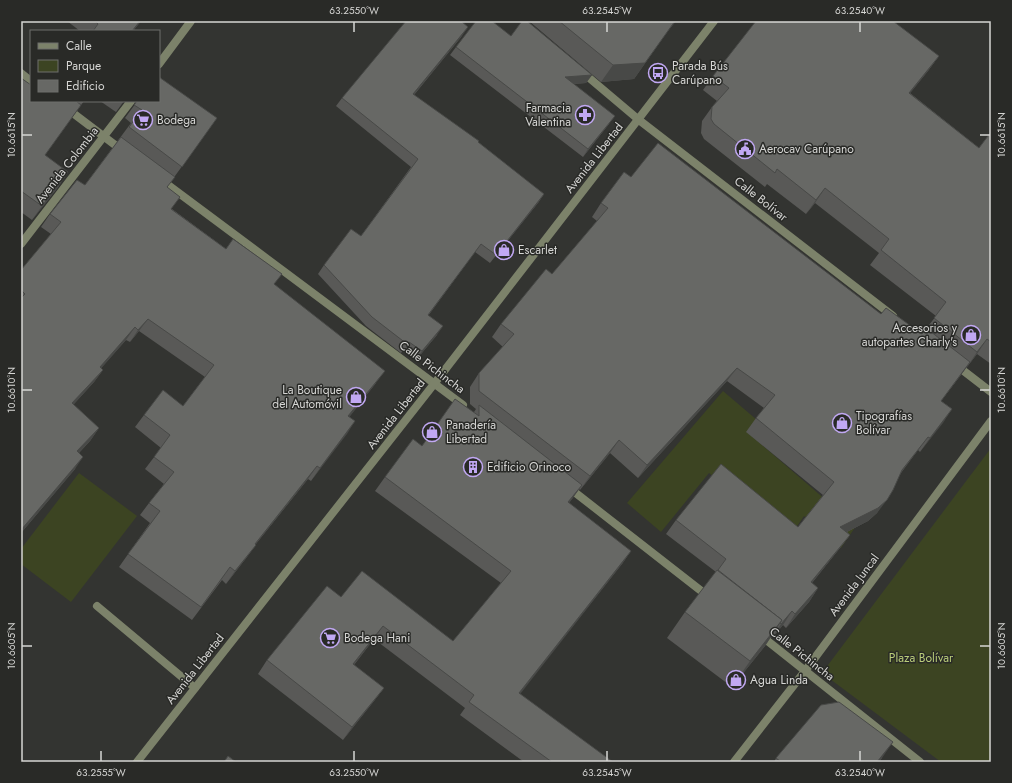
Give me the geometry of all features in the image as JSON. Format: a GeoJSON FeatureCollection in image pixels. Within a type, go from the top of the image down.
{"type":"FeatureCollection","features":[{"type":"Feature","properties":{"kind":"street"},"geometry":{"type":"LineString","coordinates":[[160,63],[191,21]]}},
{"type":"Feature","properties":{"kind":"street","name":"Avenida Libertad"},"geometry":{"type":"LineString","coordinates":[[137,762],[434,384],[714,21]]}},
{"type":"Feature","properties":{"kind":"street","name":"Calle Bolívar"},"geometry":{"type":"LineString","coordinates":[[575,67],[639,120],[900,322]]}},
{"type":"Feature","properties":{"kind":"street"},"geometry":{"type":"LineString","coordinates":[[21,73],[30,80]]}},
{"type":"Feature","properties":{"kind":"street"},"geometry":{"type":"LineString","coordinates":[[58,102],[130,156]]}},
{"type":"Feature","properties":{"kind":"street","name":"Avenida Colombia"},"geometry":{"type":"LineString","coordinates":[[21,244],[130,102]]}},
{"type":"Feature","properties":{"kind":"street","name":"Calle Pichincha"},"geometry":{"type":"LineString","coordinates":[[155,175],[469,410]]}},
{"type":"Feature","properties":{"kind":"street"},"geometry":{"type":"LineString","coordinates":[[950,360],[991,392]]}},
{"type":"Feature","properties":{"kind":"street","name":"Avenida Juncal"},"geometry":{"type":"LineString","coordinates":[[734,762],[805,671],[991,421]]}},
{"type":"Feature","properties":{"kind":"street"},"geometry":{"type":"LineString","coordinates":[[563,483],[714,600]]}},
{"type":"Feature","properties":{"kind":"street"},"geometry":{"type":"LineString","coordinates":[[97,606],[195,688]]}},
{"type":"Feature","properties":{"kind":"street","name":"Calle Pichincha"},"geometry":{"type":"LineString","coordinates":[[752,629],[920,762]]}},
{"type":"Feature","properties":{"kind":"green space"},"geometry":{"type":"Polygon","coordinates":[[[723,391],[757,420],[747,432],[856,526],[841,548],[804,516],[789,538],[709,473],[661,532],[627,503],[723,391]]]}},
{"type":"Feature","properties":{"kind":"green space","name":"Plaza Bolívar"},"geometry":{"type":"Polygon","coordinates":[[[991,448],[991,762],[941,762],[822,673],[991,448]]]}},
{"type":"Feature","properties":{"kind":"green space"},"geometry":{"type":"Polygon","coordinates":[[[79,473],[137,516],[71,602],[21,564],[21,549],[79,473]]]}},
{"type":"Feature","properties":{"kind":"building"},"geometry":{"type":"Polygon","coordinates":[[[95,21],[140,21],[133,30],[94,30],[98,24],[95,21]]]}},
{"type":"Feature","properties":{"kind":"building"},"geometry":{"type":"Polygon","coordinates":[[[406,21],[461,21],[468,27],[413,94],[479,141],[478,142],[544,194],[496,255],[481,244],[428,315],[443,326],[422,351],[409,342],[407,344],[372,317],[324,265],[351,229],[361,236],[418,159],[342,98],[406,21]]]}},
{"type":"Feature","properties":{"kind":"building"},"geometry":{"type":"Polygon","coordinates":[[[476,21],[492,21],[511,36],[522,21],[527,21],[592,75],[565,77],[615,116],[588,149],[456,47],[476,21]]]}},
{"type":"Feature","properties":{"kind":"building"},"geometry":{"type":"Polygon","coordinates":[[[559,21],[675,21],[645,63],[613,65],[559,21]]]}},
{"type":"Feature","properties":{"kind":"building"},"geometry":{"type":"Polygon","coordinates":[[[756,21],[893,21],[939,56],[909,93],[979,148],[991,132],[991,342],[987,339],[977,352],[934,318],[946,302],[881,250],[889,239],[825,188],[816,200],[777,169],[775,173],[714,124],[711,119],[712,107],[729,88],[713,76],[756,21]]]}},
{"type":"Feature","properties":{"kind":"building"},"geometry":{"type":"Polygon","coordinates":[[[21,78],[30,84],[30,102],[77,102],[81,105],[45,155],[68,172],[42,206],[21,191],[21,78]]]}},
{"type":"Feature","properties":{"kind":"building"},"geometry":{"type":"Polygon","coordinates":[[[160,78],[217,118],[182,167],[129,127],[142,110],[134,105],[136,102],[160,102],[160,78]]]}},
{"type":"Feature","properties":{"kind":"building"},"geometry":{"type":"Polygon","coordinates":[[[121,137],[175,177],[167,187],[180,197],[171,209],[226,249],[233,239],[282,274],[274,284],[385,371],[348,416],[355,421],[320,468],[317,466],[235,571],[230,567],[201,607],[128,554],[160,511],[149,503],[174,472],[154,457],[170,435],[144,415],[163,390],[183,406],[214,365],[148,319],[138,330],[135,327],[100,367],[103,370],[72,403],[99,428],[77,451],[83,457],[21,530],[21,298],[25,294],[21,290],[21,270],[61,222],[50,214],[77,180],[85,185],[121,137]]]}},
{"type":"Feature","properties":{"kind":"building"},"geometry":{"type":"Polygon","coordinates":[[[658,143],[881,314],[886,308],[922,334],[926,328],[970,362],[941,401],[952,409],[930,438],[928,437],[902,470],[887,500],[878,508],[840,527],[850,535],[811,582],[818,588],[795,614],[792,611],[781,624],[780,623],[782,620],[718,570],[726,559],[676,520],[721,464],[798,527],[834,482],[756,418],[775,395],[737,368],[647,465],[619,440],[590,476],[479,391],[479,373],[514,334],[501,324],[546,269],[552,274],[608,208],[601,203],[624,172],[631,177],[658,143]]]}},
{"type":"Feature","properties":{"kind":"building"},"geometry":{"type":"Polygon","coordinates":[[[455,399],[479,416],[479,405],[582,485],[568,502],[631,551],[519,693],[613,762],[552,762],[469,702],[474,695],[383,626],[353,664],[384,688],[352,727],[267,660],[327,586],[341,597],[362,571],[453,641],[511,571],[385,477],[413,439],[422,446],[455,399]]]}},
{"type":"Feature","properties":{"kind":"building"},"geometry":{"type":"Polygon","coordinates":[[[717,570],[782,620],[750,661],[685,612],[717,570]]]}},
{"type":"Feature","properties":{"kind":"building"},"geometry":{"type":"Polygon","coordinates":[[[839,702],[893,742],[877,762],[781,762],[776,758],[821,705],[839,702]]]}},
{"type":"Feature","properties":{"kind":"building"},"geometry":{"type":"Polygon","coordinates":[[[228,756],[236,762],[224,762],[228,756]]]}},
{"type":"Feature","properties":{"kind":"place","name":"Parada Bús Carúpano"},"geometry":{"type":"Point","coordinates":[658,73]}},
{"type":"Feature","properties":{"kind":"place","name":"Farmacia Valentina"},"geometry":{"type":"Point","coordinates":[585,115]}},
{"type":"Feature","properties":{"kind":"place","name":"Bodega"},"geometry":{"type":"Point","coordinates":[143,120]}},
{"type":"Feature","properties":{"kind":"place","name":"Aerocav Carúpano"},"geometry":{"type":"Point","coordinates":[745,149]}},
{"type":"Feature","properties":{"kind":"place","name":"Escarlet"},"geometry":{"type":"Point","coordinates":[504,250]}},
{"type":"Feature","properties":{"kind":"place","name":"Accesorios y autopartes Charly's"},"geometry":{"type":"Point","coordinates":[971,335]}},
{"type":"Feature","properties":{"kind":"place","name":"La Boutique del Automóvil"},"geometry":{"type":"Point","coordinates":[356,397]}},
{"type":"Feature","properties":{"kind":"place","name":"Tipografías Bolívar"},"geometry":{"type":"Point","coordinates":[842,423]}},
{"type":"Feature","properties":{"kind":"place","name":"Panadería Libertad"},"geometry":{"type":"Point","coordinates":[432,432]}},
{"type":"Feature","properties":{"kind":"place","name":"Edificio Orinoco"},"geometry":{"type":"Point","coordinates":[473,467]}},
{"type":"Feature","properties":{"kind":"place","name":"Bodega Hani"},"geometry":{"type":"Point","coordinates":[330,638]}},
{"type":"Feature","properties":{"kind":"place","name":"Agua Linda"},"geometry":{"type":"Point","coordinates":[736,680]}}]}
